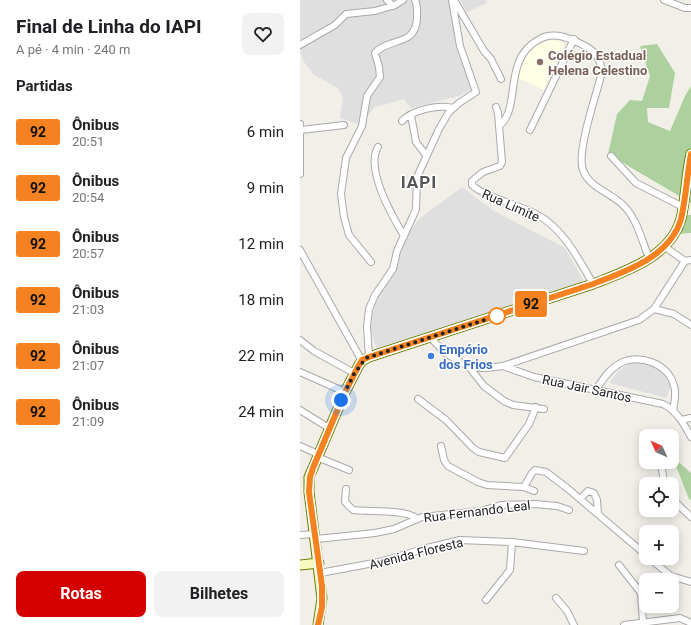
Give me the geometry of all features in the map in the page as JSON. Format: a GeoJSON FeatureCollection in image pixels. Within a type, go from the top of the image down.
{"type":"FeatureCollection","features":[{"type":"Feature","properties":{"kind":"main road"},"geometry":{"type":"LineString","coordinates":[[318,625],[322,598],[319,563],[308,485],[318,455],[354,374],[366,359],[593,284],[624,272],[649,258],[665,247],[676,231],[683,207],[691,154]]}},
{"type":"Feature","properties":{"kind":"main road"},"geometry":{"type":"LineString","coordinates":[[300,565],[319,563]]}},
{"type":"Feature","properties":{"kind":"street"},"geometry":{"type":"LineString","coordinates":[[387,0],[393,6]]}},
{"type":"Feature","properties":{"kind":"street"},"geometry":{"type":"LineString","coordinates":[[300,44],[333,26],[346,14],[369,12],[393,6],[403,0]]}},
{"type":"Feature","properties":{"kind":"street"},"geometry":{"type":"LineString","coordinates":[[371,262],[350,235],[344,217],[340,194],[344,166],[362,126],[367,96],[380,76],[375,53],[380,49],[413,34],[416,26],[418,8],[415,0]]}},
{"type":"Feature","properties":{"kind":"street"},"geometry":{"type":"LineString","coordinates":[[453,0],[502,79]]}},
{"type":"Feature","properties":{"kind":"street"},"geometry":{"type":"LineString","coordinates":[[366,359],[369,309],[375,295],[393,269],[404,236],[416,209],[416,180],[426,155],[444,120],[453,108],[476,92],[460,46],[453,0]]}},
{"type":"Feature","properties":{"kind":"street"},"geometry":{"type":"LineString","coordinates":[[664,0],[691,8]]}},
{"type":"Feature","properties":{"kind":"street"},"geometry":{"type":"LineString","coordinates":[[499,126],[508,116],[512,83],[518,64],[528,47],[547,35],[574,40],[592,50],[597,55],[602,65],[602,72],[584,141],[581,164],[582,170],[590,181],[618,200],[628,211],[649,258]]}},
{"type":"Feature","properties":{"kind":"street"},"geometry":{"type":"LineString","coordinates":[[530,130],[574,40]]}},
{"type":"Feature","properties":{"kind":"street","name":"Rua Limite"},"geometry":{"type":"LineString","coordinates":[[496,107],[499,126],[501,165],[478,176],[471,183],[472,185],[483,193],[535,213],[549,223],[569,246],[593,284]]}},
{"type":"Feature","properties":{"kind":"street"},"geometry":{"type":"LineString","coordinates":[[402,121],[412,115],[437,108],[453,108]]}},
{"type":"Feature","properties":{"kind":"street"},"geometry":{"type":"LineString","coordinates":[[412,115],[416,142],[426,155]]}},
{"type":"Feature","properties":{"kind":"street"},"geometry":{"type":"LineString","coordinates":[[300,174],[300,127],[344,125]]}},
{"type":"Feature","properties":{"kind":"street"},"geometry":{"type":"LineString","coordinates":[[378,147],[374,157],[381,188],[389,212],[404,236]]}},
{"type":"Feature","properties":{"kind":"street"},"geometry":{"type":"LineString","coordinates":[[611,156],[636,183],[683,207]]}},
{"type":"Feature","properties":{"kind":"street"},"geometry":{"type":"LineString","coordinates":[[503,366],[625,325],[646,316],[654,309],[688,260],[665,247]]}},
{"type":"Feature","properties":{"kind":"street"},"geometry":{"type":"LineString","coordinates":[[300,250],[366,359]]}},
{"type":"Feature","properties":{"kind":"street"},"geometry":{"type":"LineString","coordinates":[[654,309],[674,314],[691,325]]}},
{"type":"Feature","properties":{"kind":"street"},"geometry":{"type":"LineString","coordinates":[[430,337],[445,353],[469,367],[484,386],[504,401],[518,406],[544,409]]}},
{"type":"Feature","properties":{"kind":"street"},"geometry":{"type":"LineString","coordinates":[[300,340],[314,351],[354,374]]}},
{"type":"Feature","properties":{"kind":"street"},"geometry":{"type":"LineString","coordinates":[[596,389],[606,375],[619,364],[638,358],[662,368],[672,380],[675,393],[673,411]]}},
{"type":"Feature","properties":{"kind":"street","name":"Rua Jair Santos"},"geometry":{"type":"LineString","coordinates":[[469,367],[486,368],[503,366],[534,377],[663,404],[682,420],[691,438]]}},
{"type":"Feature","properties":{"kind":"street"},"geometry":{"type":"LineString","coordinates":[[300,372],[345,392]]}},
{"type":"Feature","properties":{"kind":"street"},"geometry":{"type":"LineString","coordinates":[[418,399],[446,420],[473,448],[494,456],[506,458],[529,424],[536,407]]}},
{"type":"Feature","properties":{"kind":"street"},"geometry":{"type":"LineString","coordinates":[[300,410],[330,428]]}},
{"type":"Feature","properties":{"kind":"street"},"geometry":{"type":"LineString","coordinates":[[682,420],[691,418]]}},
{"type":"Feature","properties":{"kind":"street"},"geometry":{"type":"LineString","coordinates":[[300,446],[349,470]]}},
{"type":"Feature","properties":{"kind":"street"},"geometry":{"type":"LineString","coordinates":[[441,446],[444,460],[448,466],[468,478],[487,485],[524,487],[534,491]]}},
{"type":"Feature","properties":{"kind":"street"},"geometry":{"type":"LineString","coordinates":[[662,469],[663,477]]}},
{"type":"Feature","properties":{"kind":"street"},"geometry":{"type":"LineString","coordinates":[[524,487],[532,473],[539,470],[546,472],[639,549]]}},
{"type":"Feature","properties":{"kind":"street"},"geometry":{"type":"LineString","coordinates":[[346,489],[345,502],[353,510],[402,512],[416,518]]}},
{"type":"Feature","properties":{"kind":"street"},"geometry":{"type":"LineString","coordinates":[[580,499],[588,491],[594,493],[597,500],[598,514]]}},
{"type":"Feature","properties":{"kind":"street","name":"Rua Fernando Leal"},"geometry":{"type":"LineString","coordinates":[[300,535],[315,537],[348,537],[394,529],[416,518],[481,511],[501,505],[527,504],[557,506],[569,510]]}},
{"type":"Feature","properties":{"kind":"street"},"geometry":{"type":"LineString","coordinates":[[679,506],[691,517]]}},
{"type":"Feature","properties":{"kind":"street","name":"Avenida Floresta"},"geometry":{"type":"LineString","coordinates":[[320,573],[379,562],[438,544],[460,540],[512,542],[584,551]]}},
{"type":"Feature","properties":{"kind":"street"},"geometry":{"type":"LineString","coordinates":[[486,600],[510,570],[512,542]]}},
{"type":"Feature","properties":{"kind":"street"},"geometry":{"type":"LineString","coordinates":[[619,565],[640,593],[643,622]]}},
{"type":"Feature","properties":{"kind":"street"},"geometry":{"type":"LineString","coordinates":[[658,565],[671,576],[691,582]]}},
{"type":"Feature","properties":{"kind":"street"},"geometry":{"type":"LineString","coordinates":[[556,598],[567,611],[574,625]]}},
{"type":"Feature","properties":{"kind":"street"},"geometry":{"type":"LineString","coordinates":[[624,625],[643,622],[669,622],[680,618],[691,623]]}},
{"type":"Feature","properties":{"kind":"shaded area"},"geometry":{"type":"Polygon","coordinates":[[[300,0],[450,0],[462,54],[477,87],[459,96],[411,108],[404,99],[375,107],[360,125],[340,118],[343,99],[338,88],[314,75],[304,62],[300,51],[300,0]]]}},
{"type":"Feature","properties":{"kind":"shaded area"},"geometry":{"type":"Polygon","coordinates":[[[460,0],[485,0],[487,3],[467,12],[460,0]]]}},
{"type":"Feature","properties":{"kind":"shaded area","name":"Colégio Estadual Helena Celestino"},"geometry":{"type":"Polygon","coordinates":[[[550,40],[562,41],[564,46],[544,90],[518,78],[521,67],[530,50],[541,43],[550,40]]]}},
{"type":"Feature","properties":{"kind":"shaded area"},"geometry":{"type":"Polygon","coordinates":[[[462,187],[494,211],[565,248],[585,283],[377,350],[371,331],[374,303],[395,272],[406,237],[420,218],[462,187]]]}},
{"type":"Feature","properties":{"kind":"shaded area"},"geometry":{"type":"Polygon","coordinates":[[[631,363],[648,365],[660,370],[670,386],[667,398],[609,383],[619,370],[631,363]]]}},
{"type":"Feature","properties":{"kind":"green space"},"geometry":{"type":"Polygon","coordinates":[[[657,44],[675,73],[669,108],[647,108],[648,122],[670,131],[685,96],[691,86],[691,203],[608,154],[617,114],[630,100],[642,101],[650,76],[640,46],[657,44]]]}},
{"type":"Feature","properties":{"kind":"green space"},"geometry":{"type":"Polygon","coordinates":[[[687,215],[691,215],[691,233],[679,234],[687,215]]]}},
{"type":"Feature","properties":{"kind":"green space"},"geometry":{"type":"Polygon","coordinates":[[[679,462],[691,473],[691,500],[689,499],[677,469],[679,469],[679,462]]]}},
{"type":"Feature","properties":{"kind":"bus line","name":"92"},"geometry":{"type":"LineString","coordinates":[[318,625],[322,607],[322,598],[308,485],[318,454],[345,392],[362,360],[593,284],[624,272],[649,258],[665,247],[671,240],[681,219],[691,154]]}},
{"type":"Feature","properties":{"kind":"place","name":"Colégio Estadual Helena Celestino"},"geometry":{"type":"Point","coordinates":[540,62]}},
{"type":"Feature","properties":{"kind":"place","name":"Empório dos Frios"},"geometry":{"type":"Point","coordinates":[431,356]}},
{"type":"Feature","properties":{"kind":"district","name":"IAPI"},"geometry":{"type":"Point","coordinates":[419,182]}},
{"type":"Feature","properties":{"kind":"route"},"geometry":{"type":"LineString","coordinates":[[341,400],[362,360],[497,316]]}}]}
